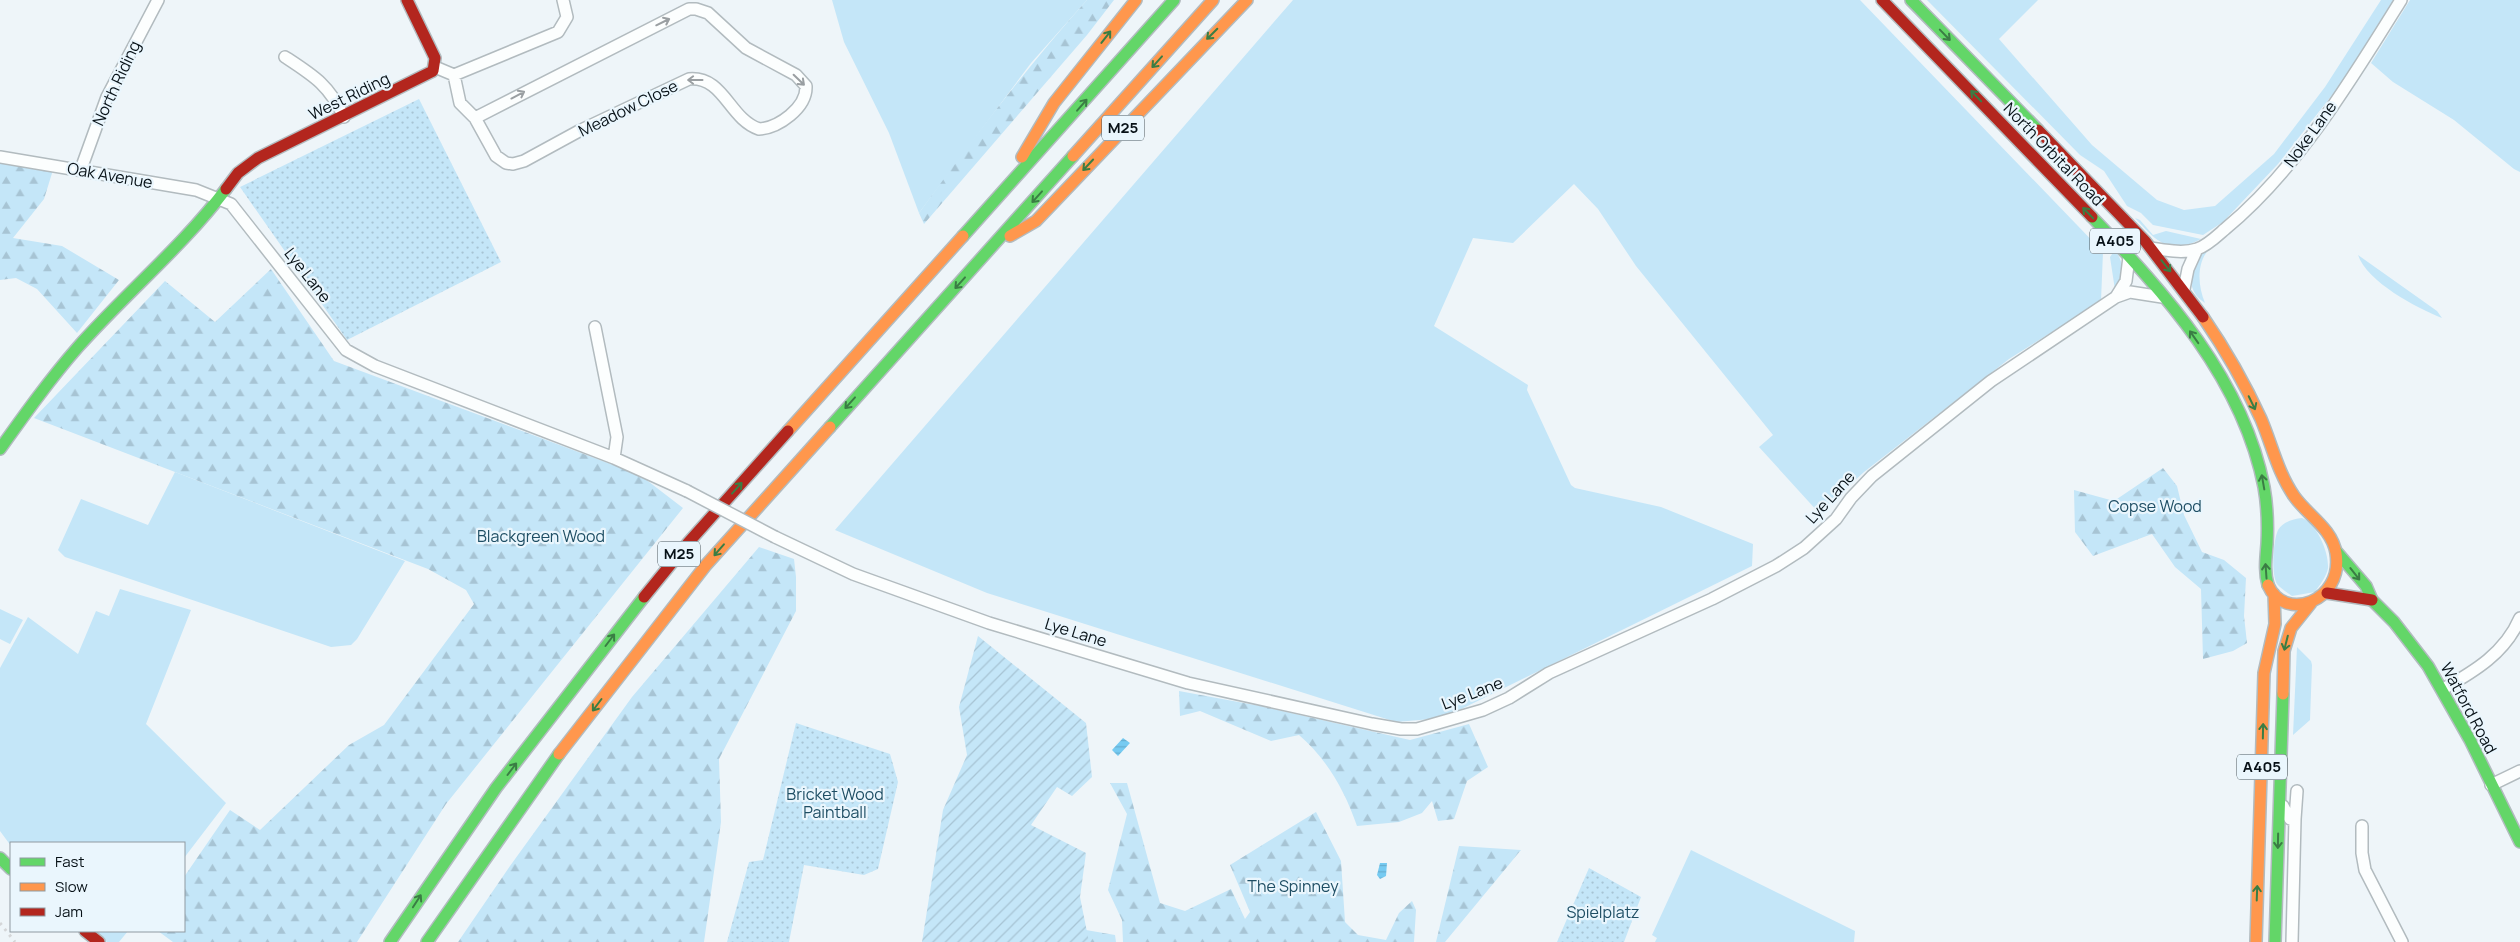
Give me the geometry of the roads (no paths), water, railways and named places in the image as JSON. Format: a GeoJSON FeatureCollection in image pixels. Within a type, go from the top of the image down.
{"type":"FeatureCollection","features":[{"type":"Feature","properties":{"kind":"main road"},"geometry":{"type":"LineString","coordinates":[[407,0],[434,58],[435,67]]}},
{"type":"Feature","properties":{"kind":"main road","name":"M25"},"geometry":{"type":"LineString","coordinates":[[1001,192],[1054,103],[1136,0]]}},
{"type":"Feature","properties":{"kind":"main road","name":"M25"},"geometry":{"type":"LineString","coordinates":[[390,942],[444,859],[634,609],[688,543],[1174,0]]}},
{"type":"Feature","properties":{"kind":"main road","name":"M25"},"geometry":{"type":"LineString","coordinates":[[427,942],[472,874],[628,663],[706,565],[1213,0]]}},
{"type":"Feature","properties":{"kind":"main road","name":"M25"},"geometry":{"type":"LineString","coordinates":[[993,247],[1036,221],[1247,0]]}},
{"type":"Feature","properties":{"kind":"main road","name":"North Orbital Road"},"geometry":{"type":"LineString","coordinates":[[1882,0],[2129,257],[2164,298],[2217,371],[2246,426],[2261,472],[2267,531],[2266,578],[2274,594]]}},
{"type":"Feature","properties":{"kind":"main road","name":"North Orbital Road"},"geometry":{"type":"LineString","coordinates":[[1911,0],[2151,248],[2184,289],[2226,352],[2262,423],[2301,511],[2316,518],[2326,531],[2336,550]]}},
{"type":"Feature","properties":{"kind":"main road","name":"West Riding"},"geometry":{"type":"LineString","coordinates":[[218,198],[238,173],[258,158],[430,74],[435,67]]}},
{"type":"Feature","properties":{"kind":"main road"},"geometry":{"type":"LineString","coordinates":[[0,449],[44,388],[79,346],[179,244],[207,214],[218,198]]}},
{"type":"Feature","properties":{"kind":"main road"},"geometry":{"type":"LineString","coordinates":[[2267,531],[2280,517]]}},
{"type":"Feature","properties":{"kind":"main road"},"geometry":{"type":"LineString","coordinates":[[2274,594],[2291,603],[2311,603],[2327,593],[2335,574],[2336,550]]}},
{"type":"Feature","properties":{"kind":"main road","name":"Watford Road"},"geometry":{"type":"LineString","coordinates":[[2336,550],[2366,586],[2372,600],[2400,629],[2443,689],[2520,842]]}},
{"type":"Feature","properties":{"kind":"main road"},"geometry":{"type":"LineString","coordinates":[[2327,593],[2372,600]]}},
{"type":"Feature","properties":{"kind":"main road","name":"A405"},"geometry":{"type":"LineString","coordinates":[[2256,942],[2264,673],[2275,624],[2274,594]]}},
{"type":"Feature","properties":{"kind":"main road","name":"A405"},"geometry":{"type":"LineString","coordinates":[[2276,942],[2284,651],[2291,628],[2311,603]]}},
{"type":"Feature","properties":{"kind":"main road"},"geometry":{"type":"LineString","coordinates":[[0,858],[10,868]]}},
{"type":"Feature","properties":{"kind":"main road"},"geometry":{"type":"LineString","coordinates":[[86,932],[99,942]]}},
{"type":"Feature","properties":{"kind":"street","name":"North Riding"},"geometry":{"type":"LineString","coordinates":[[81,169],[107,97],[158,0]]}},
{"type":"Feature","properties":{"kind":"street"},"geometry":{"type":"LineString","coordinates":[[435,67],[454,75],[558,32],[567,17],[563,0]]}},
{"type":"Feature","properties":{"kind":"street","name":"Noke Lane"},"geometry":{"type":"LineString","coordinates":[[2197,249],[2230,225],[2278,178],[2349,81],[2401,0]]}},
{"type":"Feature","properties":{"kind":"street","name":"Meadow Close"},"geometry":{"type":"LineString","coordinates":[[454,75],[460,103],[475,118],[496,156],[506,163],[513,164],[524,161],[579,131],[689,79],[709,82],[716,87],[742,120],[759,129],[776,125],[798,107],[804,97],[806,86],[796,75],[746,48],[708,13],[696,9],[689,10],[475,118]]}},
{"type":"Feature","properties":{"kind":"street"},"geometry":{"type":"LineString","coordinates":[[286,57],[328,88],[344,117]]}},
{"type":"Feature","properties":{"kind":"street","name":"Oak Avenue"},"geometry":{"type":"LineString","coordinates":[[0,157],[81,169],[196,190],[218,198]]}},
{"type":"Feature","properties":{"kind":"street","name":"Lye Lane"},"geometry":{"type":"LineString","coordinates":[[218,198],[231,204],[346,350],[384,369],[614,458],[853,574],[989,623],[1188,683],[1401,729],[1417,729],[1451,720],[1500,702],[1549,673],[1712,599],[1776,566],[1804,548],[1836,519],[1851,498],[1872,476],[1983,387],[2116,297],[2130,292],[2164,298]]}},
{"type":"Feature","properties":{"kind":"street"},"geometry":{"type":"LineString","coordinates":[[2151,248],[2173,251],[2197,249],[2188,269],[2184,289]]}},
{"type":"Feature","properties":{"kind":"street","name":"Lye Lane"},"geometry":{"type":"LineString","coordinates":[[2116,297],[2126,281],[2129,257]]}},
{"type":"Feature","properties":{"kind":"street"},"geometry":{"type":"LineString","coordinates":[[595,327],[617,437],[614,458]]}},
{"type":"Feature","properties":{"kind":"street"},"geometry":{"type":"LineString","coordinates":[[2443,689],[2493,656],[2510,637],[2520,618]]}},
{"type":"Feature","properties":{"kind":"street"},"geometry":{"type":"LineString","coordinates":[[2491,785],[2520,771]]}},
{"type":"Feature","properties":{"kind":"street"},"geometry":{"type":"LineString","coordinates":[[2292,942],[2297,791]]}},
{"type":"Feature","properties":{"kind":"street"},"geometry":{"type":"LineString","coordinates":[[2279,798],[2290,819],[2295,819]]}},
{"type":"Feature","properties":{"kind":"street"},"geometry":{"type":"LineString","coordinates":[[2362,826],[2362,853],[2365,870],[2402,942]]}},
{"type":"Feature","properties":{"kind":"water"},"geometry":{"type":"Polygon","coordinates":[[[1123,738],[1130,743],[1118,756],[1112,750],[1123,738]]]}},
{"type":"Feature","properties":{"kind":"water"},"geometry":{"type":"Polygon","coordinates":[[[1380,863],[1387,863],[1386,876],[1380,879],[1377,875],[1380,863]]]}},
{"type":"Feature","properties":{"kind":"railway"},"geometry":{"type":"LineString","coordinates":[[0,923],[15,942]]}},
{"type":"Feature","properties":{"kind":"park label","name":"Copse Wood"},"geometry":{"type":"Point","coordinates":[2155,506]}},
{"type":"Feature","properties":{"kind":"park label","name":"Blackgreen Wood"},"geometry":{"type":"Point","coordinates":[541,536]}},
{"type":"Feature","properties":{"kind":"park label","name":"Bricket Wood Paintball"},"geometry":{"type":"Point","coordinates":[835,803]}},
{"type":"Feature","properties":{"kind":"park label","name":"The Spinney"},"geometry":{"type":"Point","coordinates":[1293,886]}},
{"type":"Feature","properties":{"kind":"park label","name":"Spielplatz"},"geometry":{"type":"Point","coordinates":[1603,912]}}]}
